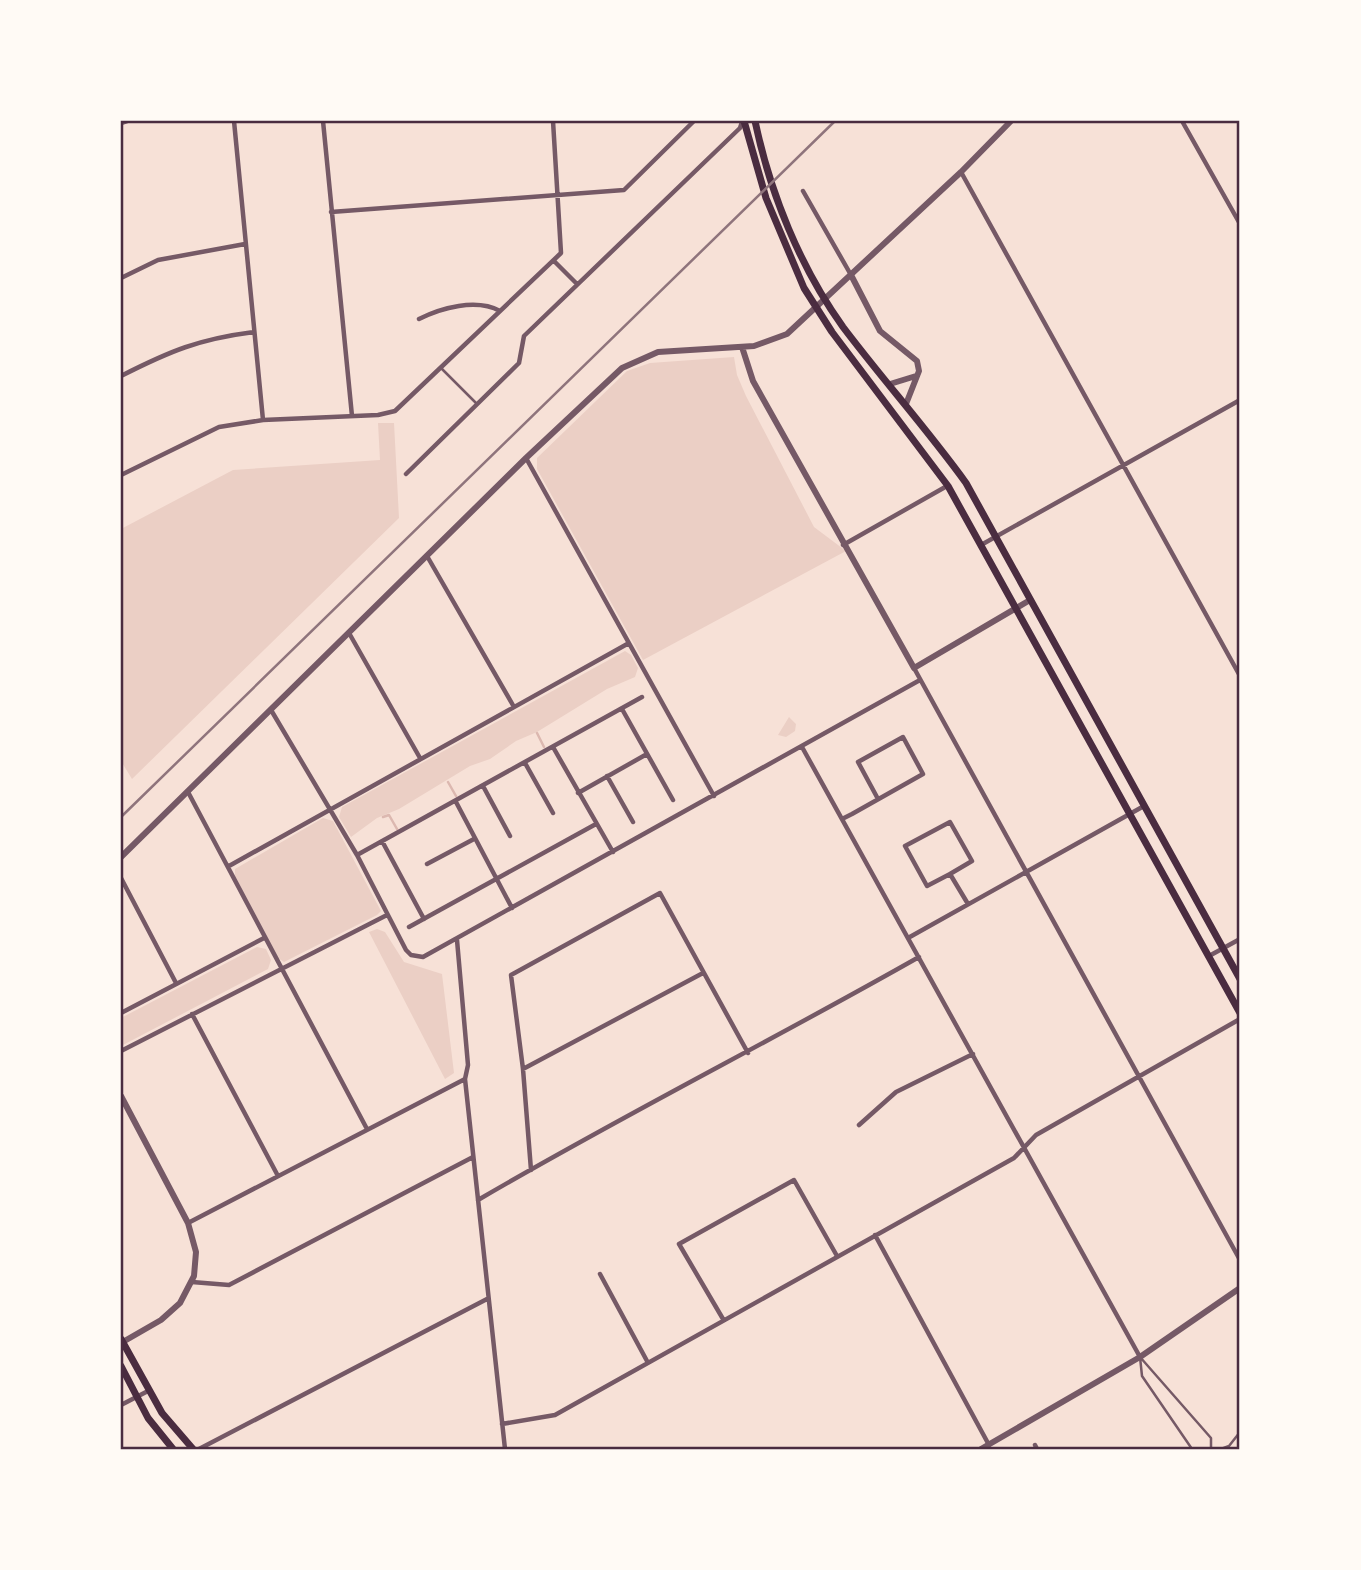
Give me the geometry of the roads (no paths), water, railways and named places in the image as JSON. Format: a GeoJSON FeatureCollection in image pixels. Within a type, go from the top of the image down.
{"type":"FeatureCollection","features":[{"type":"Feature","properties":{"kind":"main road"},"geometry":{"type":"LineString","coordinates":[[743,121],[766,198],[804,288],[865,376],[948,486],[1240,1016]]}},
{"type":"Feature","properties":{"kind":"main road"},"geometry":{"type":"LineString","coordinates":[[755,121],[775,192],[813,278],[843,326],[966,483],[1240,979]]}},
{"type":"Feature","properties":{"kind":"main road"},"geometry":{"type":"LineString","coordinates":[[121,1341],[148,1391],[173,1428],[193,1449]]}},
{"type":"Feature","properties":{"kind":"main road"},"geometry":{"type":"LineString","coordinates":[[121,1366],[155,1429],[173,1449]]}},
{"type":"Feature","properties":{"kind":"street"},"geometry":{"type":"LineString","coordinates":[[121,123],[127,121]]}},
{"type":"Feature","properties":{"kind":"street"},"geometry":{"type":"LineString","coordinates":[[234,121],[264,420]]}},
{"type":"Feature","properties":{"kind":"street"},"geometry":{"type":"LineString","coordinates":[[323,121],[352,416]]}},
{"type":"Feature","properties":{"kind":"street"},"geometry":{"type":"LineString","coordinates":[[121,475],[219,427],[264,420],[395,411],[561,253],[553,121]]}},
{"type":"Feature","properties":{"kind":"street"},"geometry":{"type":"LineString","coordinates":[[331,212],[624,190],[694,121]]}},
{"type":"Feature","properties":{"kind":"street"},"geometry":{"type":"LineString","coordinates":[[406,474],[519,363],[524,336],[740,128],[743,121]]}},
{"type":"Feature","properties":{"kind":"street"},"geometry":{"type":"LineString","coordinates":[[121,857],[526,458],[634,360],[670,350],[742,347],[787,334],[961,172],[1011,121]]}},
{"type":"Feature","properties":{"kind":"street"},"geometry":{"type":"LineString","coordinates":[[1182,121],[1240,224]]}},
{"type":"Feature","properties":{"kind":"street"},"geometry":{"type":"LineString","coordinates":[[961,172],[1240,676]]}},
{"type":"Feature","properties":{"kind":"street"},"geometry":{"type":"LineString","coordinates":[[803,191],[880,331],[917,361],[916,376],[906,404]]}},
{"type":"Feature","properties":{"kind":"street"},"geometry":{"type":"LineString","coordinates":[[121,278],[158,260],[246,244]]}},
{"type":"Feature","properties":{"kind":"street"},"geometry":{"type":"LineString","coordinates":[[554,261],[577,284]]}},
{"type":"Feature","properties":{"kind":"street"},"geometry":{"type":"LineString","coordinates":[[419,319],[440,310],[459,307],[488,306],[500,311]]}},
{"type":"Feature","properties":{"kind":"street"},"geometry":{"type":"LineString","coordinates":[[121,376],[173,349],[206,339],[254,332]]}},
{"type":"Feature","properties":{"kind":"street"},"geometry":{"type":"LineString","coordinates":[[742,347],[753,381],[1240,1260]]}},
{"type":"Feature","properties":{"kind":"street"},"geometry":{"type":"LineString","coordinates":[[890,384],[916,376]]}},
{"type":"Feature","properties":{"kind":"street"},"geometry":{"type":"LineString","coordinates":[[981,545],[1240,400]]}},
{"type":"Feature","properties":{"kind":"street"},"geometry":{"type":"LineString","coordinates":[[526,458],[714,796]]}},
{"type":"Feature","properties":{"kind":"street"},"geometry":{"type":"LineString","coordinates":[[843,545],[948,486]]}},
{"type":"Feature","properties":{"kind":"street"},"geometry":{"type":"LineString","coordinates":[[427,556],[514,707]]}},
{"type":"Feature","properties":{"kind":"street"},"geometry":{"type":"LineString","coordinates":[[914,668],[1030,600]]}},
{"type":"Feature","properties":{"kind":"street"},"geometry":{"type":"LineString","coordinates":[[349,633],[420,758]]}},
{"type":"Feature","properties":{"kind":"street"},"geometry":{"type":"LineString","coordinates":[[229,866],[629,643]]}},
{"type":"Feature","properties":{"kind":"street"},"geometry":{"type":"LineString","coordinates":[[271,710],[357,855],[406,950],[414,957],[427,956],[457,940],[920,680]]}},
{"type":"Feature","properties":{"kind":"street"},"geometry":{"type":"LineString","coordinates":[[357,855],[642,697]]}},
{"type":"Feature","properties":{"kind":"street"},"geometry":{"type":"LineString","coordinates":[[622,709],[673,800]]}},
{"type":"Feature","properties":{"kind":"street"},"geometry":{"type":"LineString","coordinates":[[842,819],[878,799],[923,774],[903,737],[858,762],[878,799]]}},
{"type":"Feature","properties":{"kind":"street"},"geometry":{"type":"LineString","coordinates":[[553,747],[613,852]]}},
{"type":"Feature","properties":{"kind":"street"},"geometry":{"type":"LineString","coordinates":[[802,747],[1140,1357]]}},
{"type":"Feature","properties":{"kind":"street"},"geometry":{"type":"LineString","coordinates":[[578,793],[647,754]]}},
{"type":"Feature","properties":{"kind":"street"},"geometry":{"type":"LineString","coordinates":[[525,763],[553,813]]}},
{"type":"Feature","properties":{"kind":"street"},"geometry":{"type":"LineString","coordinates":[[607,776],[633,822]]}},
{"type":"Feature","properties":{"kind":"street"},"geometry":{"type":"LineString","coordinates":[[483,786],[510,836]]}},
{"type":"Feature","properties":{"kind":"street"},"geometry":{"type":"LineString","coordinates":[[188,792],[367,1129]]}},
{"type":"Feature","properties":{"kind":"street"},"geometry":{"type":"LineString","coordinates":[[456,802],[512,908]]}},
{"type":"Feature","properties":{"kind":"street"},"geometry":{"type":"LineString","coordinates":[[908,938],[1144,806]]}},
{"type":"Feature","properties":{"kind":"street"},"geometry":{"type":"LineString","coordinates":[[950,821],[972,861],[950,874],[927,886],[905,846],[950,821]]}},
{"type":"Feature","properties":{"kind":"street"},"geometry":{"type":"LineString","coordinates":[[409,927],[596,824]]}},
{"type":"Feature","properties":{"kind":"street"},"geometry":{"type":"LineString","coordinates":[[427,864],[474,839]]}},
{"type":"Feature","properties":{"kind":"street"},"geometry":{"type":"LineString","coordinates":[[382,841],[424,919]]}},
{"type":"Feature","properties":{"kind":"street"},"geometry":{"type":"LineString","coordinates":[[950,874],[968,904]]}},
{"type":"Feature","properties":{"kind":"street"},"geometry":{"type":"LineString","coordinates":[[121,878],[176,983]]}},
{"type":"Feature","properties":{"kind":"street"},"geometry":{"type":"LineString","coordinates":[[531,1170],[523,1069],[511,975],[660,893],[748,1053]]}},
{"type":"Feature","properties":{"kind":"street"},"geometry":{"type":"LineString","coordinates":[[121,1051],[387,915]]}},
{"type":"Feature","properties":{"kind":"street"},"geometry":{"type":"LineString","coordinates":[[121,1013],[264,938]]}},
{"type":"Feature","properties":{"kind":"street"},"geometry":{"type":"LineString","coordinates":[[1209,956],[1240,939]]}},
{"type":"Feature","properties":{"kind":"street"},"geometry":{"type":"LineString","coordinates":[[457,940],[468,1066],[465,1079],[505,1449]]}},
{"type":"Feature","properties":{"kind":"street"},"geometry":{"type":"LineString","coordinates":[[478,1200],[919,957]]}},
{"type":"Feature","properties":{"kind":"street"},"geometry":{"type":"LineString","coordinates":[[523,1069],[702,973]]}},
{"type":"Feature","properties":{"kind":"street"},"geometry":{"type":"LineString","coordinates":[[192,1014],[278,1176]]}},
{"type":"Feature","properties":{"kind":"street"},"geometry":{"type":"LineString","coordinates":[[502,1424],[555,1415],[647,1361],[1014,1158],[1036,1135],[1240,1016]]}},
{"type":"Feature","properties":{"kind":"street"},"geometry":{"type":"LineString","coordinates":[[859,1125],[896,1091],[972,1054]]}},
{"type":"Feature","properties":{"kind":"street"},"geometry":{"type":"LineString","coordinates":[[188,1223],[465,1079]]}},
{"type":"Feature","properties":{"kind":"street"},"geometry":{"type":"LineString","coordinates":[[121,1096],[188,1223],[196,1252],[192,1282],[173,1310],[121,1341]]}},
{"type":"Feature","properties":{"kind":"street"},"geometry":{"type":"LineString","coordinates":[[192,1282],[229,1285],[473,1157]]}},
{"type":"Feature","properties":{"kind":"street"},"geometry":{"type":"LineString","coordinates":[[723,1319],[679,1244],[725,1218],[794,1180],[837,1256]]}},
{"type":"Feature","properties":{"kind":"street"},"geometry":{"type":"LineString","coordinates":[[875,1235],[986,1447]]}},
{"type":"Feature","properties":{"kind":"street"},"geometry":{"type":"LineString","coordinates":[[600,1274],[647,1361]]}},
{"type":"Feature","properties":{"kind":"street"},"geometry":{"type":"LineString","coordinates":[[986,1447],[1140,1357],[1240,1288]]}},
{"type":"Feature","properties":{"kind":"street"},"geometry":{"type":"LineString","coordinates":[[199,1449],[487,1299]]}},
{"type":"Feature","properties":{"kind":"street"},"geometry":{"type":"LineString","coordinates":[[121,1405],[148,1391]]}},
{"type":"Feature","properties":{"kind":"street"},"geometry":{"type":"LineString","coordinates":[[986,1447],[998,1449]]}},
{"type":"Feature","properties":{"kind":"lane"},"geometry":{"type":"LineString","coordinates":[[441,368],[477,404]]}},
{"type":"Feature","properties":{"kind":"lane"},"geometry":{"type":"LineString","coordinates":[[1140,1357],[1142,1376],[1192,1449]]}},
{"type":"Feature","properties":{"kind":"lane"},"geometry":{"type":"LineString","coordinates":[[1140,1357],[1153,1368],[1211,1438],[1211,1449]]}},
{"type":"Feature","properties":{"kind":"lane"},"geometry":{"type":"LineString","coordinates":[[1221,1449],[1230,1445],[1240,1432]]}},
{"type":"Feature","properties":{"kind":"waterway"},"geometry":{"type":"LineString","coordinates":[[537,733],[544,747]]}},
{"type":"Feature","properties":{"kind":"waterway"},"geometry":{"type":"LineString","coordinates":[[448,782],[456,796]]}},
{"type":"Feature","properties":{"kind":"waterway"},"geometry":{"type":"LineString","coordinates":[[383,817],[389,815],[397,829]]}},
{"type":"Feature","properties":{"kind":"railway"},"geometry":{"type":"LineString","coordinates":[[121,817],[835,121]]}}]}
